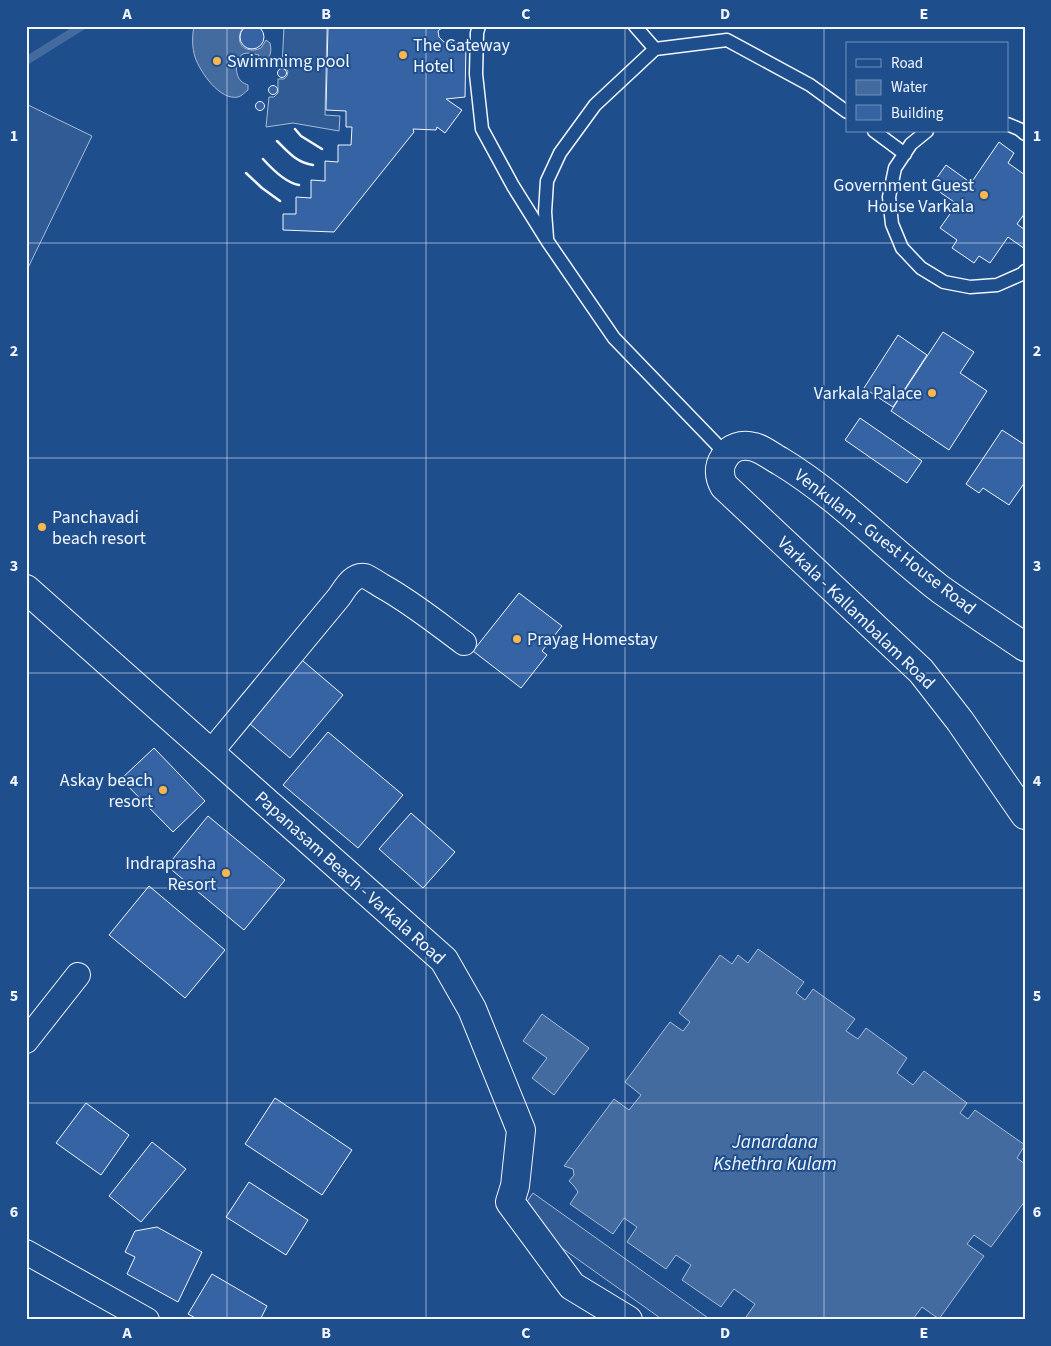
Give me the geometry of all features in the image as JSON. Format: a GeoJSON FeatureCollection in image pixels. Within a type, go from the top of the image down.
{"type":"FeatureCollection","features":[{"type":"Feature","properties":{"kind":"street","name":"Venkulam - Guest House Road"},"geometry":{"type":"LineString","coordinates":[[733,450],[755,447],[804,476],[941,589],[1025,647]]}},
{"type":"Feature","properties":{"kind":"street","name":"Varkala - Kallambalam Road"},"geometry":{"type":"LineString","coordinates":[[733,450],[721,462],[719,470],[720,479],[724,486],[921,671],[960,721],[1025,815]]}},
{"type":"Feature","properties":{"kind":"street"},"geometry":{"type":"LineString","coordinates":[[211,752],[348,584],[358,577],[364,576],[392,592],[464,643]]}},
{"type":"Feature","properties":{"kind":"street","name":"Papanasam Beach - Varkala Road"},"geometry":{"type":"LineString","coordinates":[[26,589],[444,960],[472,1009],[521,1130],[514,1186],[510,1202],[572,1286],[628,1320]]}},
{"type":"Feature","properties":{"kind":"street"},"geometry":{"type":"LineString","coordinates":[[26,1041],[78,975]]}},
{"type":"Feature","properties":{"kind":"street"},"geometry":{"type":"LineString","coordinates":[[26,1252],[147,1320]]}},
{"type":"Feature","properties":{"kind":"lane"},"geometry":{"type":"LineString","coordinates":[[479,26],[477,33],[476,74],[482,129],[513,186],[548,242],[614,338],[733,450]]}},
{"type":"Feature","properties":{"kind":"lane"},"geometry":{"type":"LineString","coordinates":[[635,26],[656,49]]}},
{"type":"Feature","properties":{"kind":"lane"},"geometry":{"type":"LineString","coordinates":[[548,242],[545,212],[547,181],[560,153],[595,105],[656,49],[727,40],[810,85],[846,111]]}},
{"type":"Feature","properties":{"kind":"lane"},"geometry":{"type":"LineString","coordinates":[[1008,124],[1019,128],[1025,134]]}},
{"type":"Feature","properties":{"kind":"lane"},"geometry":{"type":"LineString","coordinates":[[875,132],[905,154]]}},
{"type":"Feature","properties":{"kind":"lane"},"geometry":{"type":"LineString","coordinates":[[926,132],[911,144],[896,168],[889,197],[892,224],[902,248],[921,268],[944,282],[970,287],[997,285],[1025,271]]}},
{"type":"Feature","properties":{"kind":"shaded area"},"geometry":{"type":"Polygon","coordinates":[[[284,26],[327,26],[325,115],[340,116],[339,131],[293,123],[266,127],[269,97],[274,97],[278,93],[278,79],[284,79],[288,71],[282,67],[284,26]]]}},
{"type":"Feature","properties":{"kind":"shaded area"},"geometry":{"type":"Polygon","coordinates":[[[26,104],[92,136],[26,272],[26,104]]]}},
{"type":"Feature","properties":{"kind":"shaded area"},"geometry":{"type":"Polygon","coordinates":[[[533,1193],[711,1320],[663,1320],[517,1216],[533,1193]]]}},
{"type":"Feature","properties":{"kind":"water","name":"Swimmimg pool"},"geometry":{"type":"Polygon","coordinates":[[[194,26],[244,26],[239,38],[244,48],[254,50],[261,48],[266,40],[270,43],[271,51],[269,58],[265,64],[258,68],[256,65],[259,55],[245,53],[238,59],[236,67],[239,78],[248,85],[248,90],[241,96],[231,97],[224,95],[201,70],[194,53],[194,26]]]}},
{"type":"Feature","properties":{"kind":"water","name":"Janardana Kshethra Kulam"},"geometry":{"type":"Polygon","coordinates":[[[758,949],[804,982],[796,993],[805,1000],[813,989],[855,1019],[846,1031],[858,1039],[866,1028],[907,1058],[897,1073],[913,1085],[924,1071],[967,1103],[960,1113],[968,1119],[975,1110],[1025,1145],[1017,1158],[1025,1164],[1025,1201],[991,1247],[974,1235],[967,1244],[984,1256],[939,1319],[922,1307],[914,1320],[744,1320],[755,1304],[734,1289],[721,1307],[682,1280],[691,1265],[676,1255],[666,1269],[627,1242],[637,1227],[624,1218],[613,1234],[570,1204],[578,1192],[569,1181],[574,1175],[573,1169],[564,1166],[614,1099],[629,1110],[641,1095],[625,1082],[670,1022],[683,1031],[690,1022],[679,1013],[720,955],[732,964],[738,955],[748,963],[758,949]]]}},
{"type":"Feature","properties":{"kind":"water"},"geometry":{"type":"Polygon","coordinates":[[[542,1014],[589,1048],[554,1095],[532,1078],[547,1058],[523,1041],[542,1014]]]}},
{"type":"Feature","properties":{"kind":"building"},"geometry":{"type":"Polygon","coordinates":[[[252,25],[257,26],[263,32],[263,42],[257,48],[252,49],[247,48],[241,42],[240,37],[241,32],[247,26],[252,25]]]}},
{"type":"Feature","properties":{"kind":"building"},"geometry":{"type":"Polygon","coordinates":[[[328,26],[444,26],[438,31],[439,37],[444,42],[466,43],[465,97],[446,99],[462,110],[445,133],[437,127],[436,130],[413,129],[414,132],[334,232],[283,230],[283,214],[296,214],[296,197],[311,198],[311,180],[325,181],[325,161],[338,162],[338,145],[351,145],[352,127],[346,127],[346,111],[326,110],[328,26]]]}},
{"type":"Feature","properties":{"kind":"building"},"geometry":{"type":"Polygon","coordinates":[[[282,68],[287,73],[282,78],[277,73],[282,68]]]}},
{"type":"Feature","properties":{"kind":"building"},"geometry":{"type":"Polygon","coordinates":[[[273,85],[278,90],[273,95],[268,90],[273,85]]]}},
{"type":"Feature","properties":{"kind":"building"},"geometry":{"type":"Polygon","coordinates":[[[260,102],[264,106],[260,110],[256,106],[260,102]]]}},
{"type":"Feature","properties":{"kind":"building","name":"Government Guest House Varkala"},"geometry":{"type":"Polygon","coordinates":[[[999,142],[1014,153],[1008,163],[1025,175],[1025,213],[1017,224],[1025,230],[1025,249],[1008,237],[990,263],[979,256],[974,263],[952,248],[957,240],[940,228],[957,204],[931,186],[946,165],[971,183],[999,142]]]}},
{"type":"Feature","properties":{"kind":"building"},"geometry":{"type":"Polygon","coordinates":[[[943,332],[974,352],[960,373],[987,391],[949,450],[891,411],[943,332]]]}},
{"type":"Feature","properties":{"kind":"building"},"geometry":{"type":"Polygon","coordinates":[[[898,335],[927,355],[893,407],[864,388],[898,335]]]}},
{"type":"Feature","properties":{"kind":"building"},"geometry":{"type":"Polygon","coordinates":[[[860,418],[922,461],[907,483],[845,440],[860,418]]]}},
{"type":"Feature","properties":{"kind":"building"},"geometry":{"type":"Polygon","coordinates":[[[1002,430],[1025,445],[1025,482],[1009,505],[983,488],[979,493],[966,484],[1002,430]]]}},
{"type":"Feature","properties":{"kind":"building","name":"Prayag Homestay"},"geometry":{"type":"Polygon","coordinates":[[[519,593],[562,626],[542,651],[547,655],[521,688],[473,651],[519,593]]]}},
{"type":"Feature","properties":{"kind":"building"},"geometry":{"type":"Polygon","coordinates":[[[296,655],[343,695],[290,758],[243,718],[296,655]]]}},
{"type":"Feature","properties":{"kind":"building"},"geometry":{"type":"Polygon","coordinates":[[[328,732],[403,795],[358,848],[283,785],[328,732]]]}},
{"type":"Feature","properties":{"kind":"building","name":"Askay beach resort"},"geometry":{"type":"Polygon","coordinates":[[[154,748],[205,801],[173,832],[121,779],[154,748]]]}},
{"type":"Feature","properties":{"kind":"building"},"geometry":{"type":"Polygon","coordinates":[[[411,813],[455,852],[423,888],[379,849],[411,813]]]}},
{"type":"Feature","properties":{"kind":"building","name":"Indraprasha Resort"},"geometry":{"type":"Polygon","coordinates":[[[208,816],[285,880],[244,930],[167,866],[208,816]]]}},
{"type":"Feature","properties":{"kind":"building"},"geometry":{"type":"Polygon","coordinates":[[[149,886],[225,950],[185,998],[109,935],[149,886]]]}},
{"type":"Feature","properties":{"kind":"building"},"geometry":{"type":"Polygon","coordinates":[[[275,1098],[352,1150],[322,1195],[245,1144],[275,1098]]]}},
{"type":"Feature","properties":{"kind":"building"},"geometry":{"type":"Polygon","coordinates":[[[86,1103],[129,1135],[101,1175],[56,1143],[86,1103]]]}},
{"type":"Feature","properties":{"kind":"building"},"geometry":{"type":"Polygon","coordinates":[[[152,1142],[186,1169],[141,1222],[109,1196],[152,1142]]]}},
{"type":"Feature","properties":{"kind":"building"},"geometry":{"type":"Polygon","coordinates":[[[249,1182],[308,1220],[286,1255],[226,1217],[249,1182]]]}},
{"type":"Feature","properties":{"kind":"building"},"geometry":{"type":"Polygon","coordinates":[[[157,1227],[202,1252],[178,1302],[127,1274],[135,1257],[125,1252],[135,1231],[157,1227]]]}},
{"type":"Feature","properties":{"kind":"building"},"geometry":{"type":"Polygon","coordinates":[[[212,1274],[267,1306],[260,1320],[199,1320],[188,1314],[212,1274]]]}},
{"type":"Feature","properties":{"kind":"waterway"},"geometry":{"type":"LineString","coordinates":[[26,61],[82,26]]}},
{"type":"Feature","properties":{"kind":"wall"},"geometry":{"type":"LineString","coordinates":[[295,129],[301,136],[322,149]]}},
{"type":"Feature","properties":{"kind":"wall"},"geometry":{"type":"LineString","coordinates":[[277,141],[297,159],[313,165]]}},
{"type":"Feature","properties":{"kind":"wall"},"geometry":{"type":"LineString","coordinates":[[263,159],[284,179],[299,185]]}},
{"type":"Feature","properties":{"kind":"wall"},"geometry":{"type":"LineString","coordinates":[[246,173],[280,201]]}},
{"type":"Feature","properties":{"kind":"place","name":"The Gateway Hotel"},"geometry":{"type":"Point","coordinates":[403,55]}},
{"type":"Feature","properties":{"kind":"place","name":"Swimmimg pool"},"geometry":{"type":"Point","coordinates":[217,61]}},
{"type":"Feature","properties":{"kind":"place","name":"Government Guest House Varkala"},"geometry":{"type":"Point","coordinates":[984,195]}},
{"type":"Feature","properties":{"kind":"place","name":"Varkala Palace"},"geometry":{"type":"Point","coordinates":[932,393]}},
{"type":"Feature","properties":{"kind":"place","name":"Panchavadi beach resort"},"geometry":{"type":"Point","coordinates":[42,527]}},
{"type":"Feature","properties":{"kind":"place","name":"Prayag Homestay"},"geometry":{"type":"Point","coordinates":[517,639]}},
{"type":"Feature","properties":{"kind":"place","name":"Askay beach resort"},"geometry":{"type":"Point","coordinates":[163,790]}},
{"type":"Feature","properties":{"kind":"place","name":"Indraprasha Resort"},"geometry":{"type":"Point","coordinates":[226,873]}}]}
